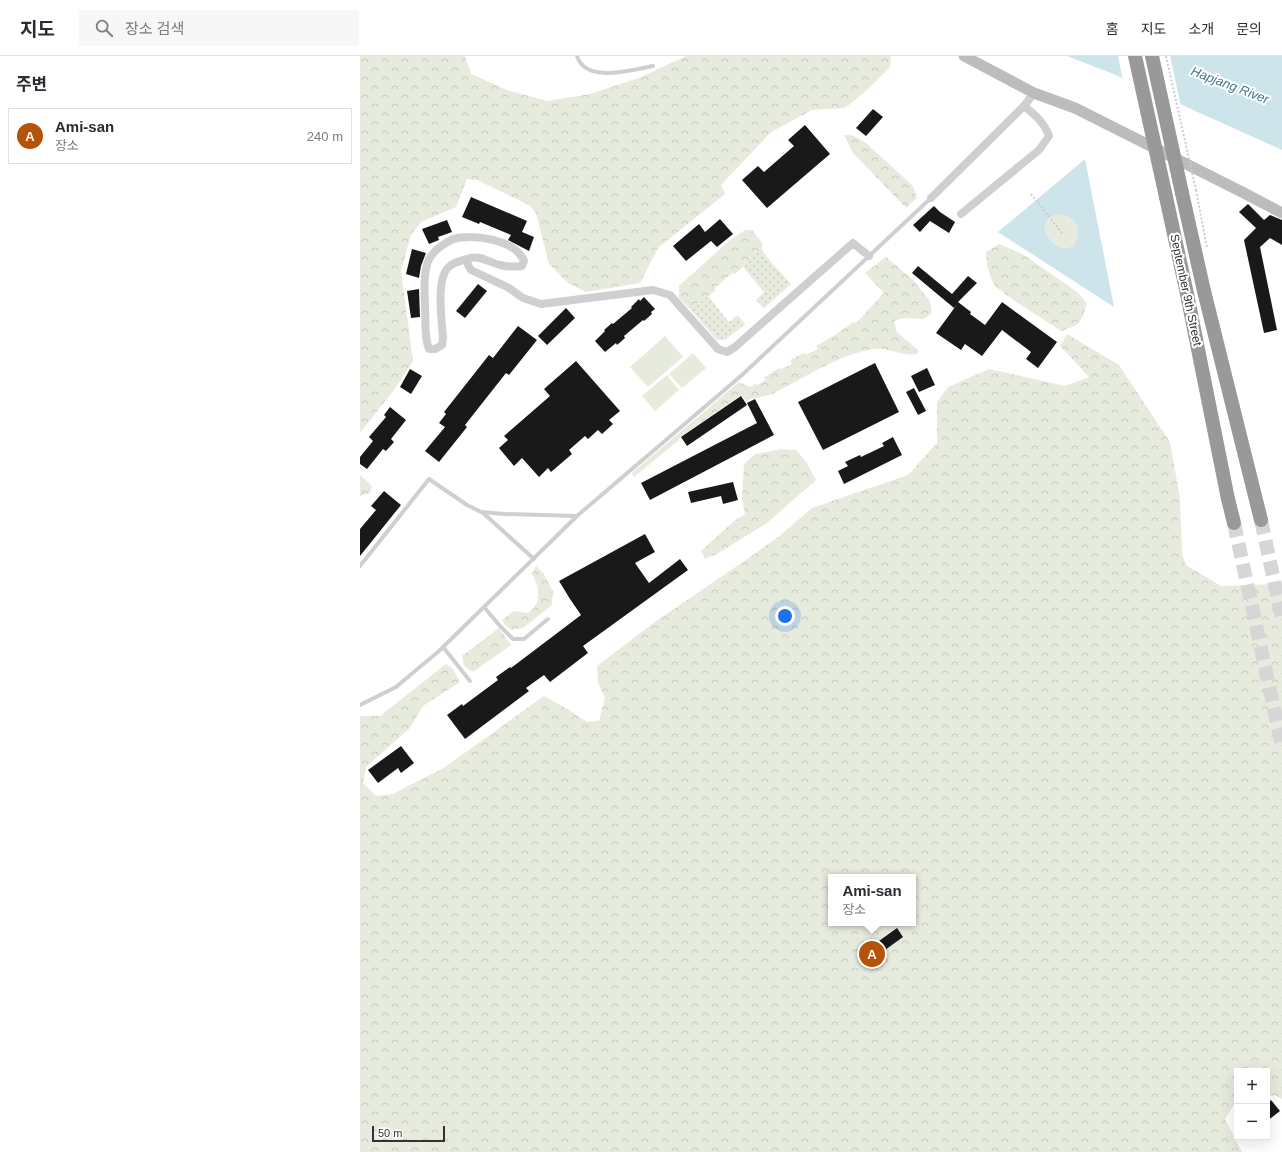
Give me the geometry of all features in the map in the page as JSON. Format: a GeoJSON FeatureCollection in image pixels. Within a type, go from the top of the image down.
{"type":"FeatureCollection","features":[{"type":"Feature","properties":{"kind":"highway","name":"September 9th Street"},"geometry":{"type":"LineString","coordinates":[[1135,56],[1187,294],[1234,524]]}},
{"type":"Feature","properties":{"kind":"highway","name":"September 9th Street"},"geometry":{"type":"LineString","coordinates":[[1152,56],[1189,192],[1204,291],[1262,520]]}},
{"type":"Feature","properties":{"kind":"street"},"geometry":{"type":"LineString","coordinates":[[964,56],[1034,92],[1075,108],[1242,192],[1282,214]]}},
{"type":"Feature","properties":{"kind":"street"},"geometry":{"type":"LineString","coordinates":[[931,198],[1024,106],[1034,92]]}},
{"type":"Feature","properties":{"kind":"street"},"geometry":{"type":"LineString","coordinates":[[961,214],[1039,150],[1049,136],[1046,128],[1038,117],[1024,106]]}},
{"type":"Feature","properties":{"kind":"street"},"geometry":{"type":"LineString","coordinates":[[465,237],[485,238],[506,244],[522,255],[524,261],[522,266],[513,268],[499,265],[479,257],[467,259],[449,266],[443,273],[441,285],[442,345],[435,349],[429,349],[426,341],[424,292],[426,266],[432,255],[437,250],[452,239],[465,237]]}},
{"type":"Feature","properties":{"kind":"street"},"geometry":{"type":"LineString","coordinates":[[467,259],[471,270],[510,288],[523,298],[541,304],[653,290],[670,295],[718,349],[727,352],[735,347],[853,243],[869,256]]}},
{"type":"Feature","properties":{"kind":"lane"},"geometry":{"type":"LineString","coordinates":[[577,56],[579,63],[589,71],[608,73],[653,66]]}},
{"type":"Feature","properties":{"kind":"lane"},"geometry":{"type":"LineString","coordinates":[[360,705],[396,687],[443,647],[577,516],[742,375],[931,198]]}},
{"type":"Feature","properties":{"kind":"lane"},"geometry":{"type":"LineString","coordinates":[[360,566],[429,479],[481,512],[534,558]]}},
{"type":"Feature","properties":{"kind":"lane"},"geometry":{"type":"LineString","coordinates":[[481,512],[518,515],[577,516]]}},
{"type":"Feature","properties":{"kind":"lane"},"geometry":{"type":"LineString","coordinates":[[484,607],[500,626],[513,638],[524,639],[548,618]]}},
{"type":"Feature","properties":{"kind":"lane"},"geometry":{"type":"LineString","coordinates":[[443,647],[470,681]]}},
{"type":"Feature","properties":{"kind":"path"},"geometry":{"type":"LineString","coordinates":[[1166,56],[1189,192]]}},
{"type":"Feature","properties":{"kind":"path"},"geometry":{"type":"LineString","coordinates":[[1031,194],[1062,233]]}},
{"type":"Feature","properties":{"kind":"green space"},"geometry":{"type":"Polygon","coordinates":[[[360,56],[465,56],[471,74],[507,90],[547,101],[590,94],[639,78],[686,56],[891,56],[890,67],[867,90],[845,108],[812,110],[771,132],[721,185],[725,194],[658,248],[640,283],[586,292],[568,283],[549,264],[536,213],[529,205],[477,180],[467,179],[456,207],[421,222],[411,235],[401,271],[413,361],[394,390],[360,433],[360,56]]]}},
{"type":"Feature","properties":{"kind":"green space"},"geometry":{"type":"Polygon","coordinates":[[[844,135],[852,135],[866,143],[913,186],[917,198],[906,208],[853,153],[844,135]]]}},
{"type":"Feature","properties":{"kind":"green space"},"geometry":{"type":"Polygon","coordinates":[[[1061,214],[1074,223],[1077,230],[1074,246],[1069,248],[1055,245],[1048,238],[1043,229],[1049,218],[1054,215],[1061,214]]]}},
{"type":"Feature","properties":{"kind":"green space"},"geometry":{"type":"Polygon","coordinates":[[[745,230],[752,230],[763,244],[761,250],[735,274],[732,273],[715,288],[715,291],[702,301],[688,307],[679,298],[679,286],[729,241],[745,230]]]}},
{"type":"Feature","properties":{"kind":"green space"},"geometry":{"type":"Polygon","coordinates":[[[999,244],[1024,255],[1077,292],[1087,303],[1082,319],[1076,325],[1061,331],[996,287],[992,281],[987,265],[986,252],[999,244]]]}},
{"type":"Feature","properties":{"kind":"green space"},"geometry":{"type":"Polygon","coordinates":[[[761,249],[791,284],[764,308],[756,300],[764,292],[743,267],[761,249]]]}},
{"type":"Feature","properties":{"kind":"green space"},"geometry":{"type":"Polygon","coordinates":[[[886,257],[913,280],[930,301],[932,313],[924,319],[903,318],[894,321],[897,332],[918,350],[918,354],[912,355],[878,348],[860,352],[847,356],[821,368],[772,394],[746,401],[741,395],[680,437],[678,441],[634,477],[632,473],[739,382],[750,387],[755,384],[757,385],[766,380],[763,378],[779,368],[781,369],[792,364],[790,360],[804,353],[806,355],[818,349],[816,346],[854,322],[856,323],[884,293],[865,273],[886,257]]]}},
{"type":"Feature","properties":{"kind":"green space"},"geometry":{"type":"Polygon","coordinates":[[[708,296],[729,322],[738,315],[745,324],[725,340],[717,340],[688,307],[702,301],[708,296]]]}},
{"type":"Feature","properties":{"kind":"green space"},"geometry":{"type":"Polygon","coordinates":[[[1067,334],[1119,365],[1170,442],[1180,498],[1182,554],[1186,565],[1221,586],[1282,584],[1282,1099],[1275,1095],[1270,1096],[1270,1068],[1234,1068],[1234,1106],[1225,1119],[1234,1136],[1234,1140],[1236,1140],[1242,1152],[360,1152],[360,716],[380,716],[446,664],[453,669],[460,682],[423,706],[410,728],[366,767],[363,783],[376,796],[393,794],[445,767],[544,696],[587,722],[599,721],[605,698],[598,683],[597,666],[652,624],[782,534],[812,508],[908,475],[937,443],[937,402],[948,387],[989,369],[1065,386],[1089,377],[1060,346],[1067,334]]]}},
{"type":"Feature","properties":{"kind":"green space"},"geometry":{"type":"Polygon","coordinates":[[[665,336],[683,357],[648,387],[630,367],[665,336]]]}},
{"type":"Feature","properties":{"kind":"green space"},"geometry":{"type":"Polygon","coordinates":[[[693,353],[706,368],[682,388],[669,374],[693,353]]]}},
{"type":"Feature","properties":{"kind":"green space"},"geometry":{"type":"Polygon","coordinates":[[[667,375],[679,390],[655,411],[642,396],[667,375]]]}},
{"type":"Feature","properties":{"kind":"green space"},"geometry":{"type":"Polygon","coordinates":[[[782,449],[796,450],[807,463],[816,480],[767,523],[717,554],[705,559],[701,551],[734,521],[745,514],[742,499],[744,464],[755,454],[782,449]]]}},
{"type":"Feature","properties":{"kind":"green space"},"geometry":{"type":"Polygon","coordinates":[[[360,475],[372,486],[370,493],[360,496],[360,475]]]}},
{"type":"Feature","properties":{"kind":"green space"},"geometry":{"type":"Polygon","coordinates":[[[536,566],[544,574],[553,592],[552,605],[523,628],[511,630],[502,620],[514,611],[528,613],[534,608],[537,602],[538,590],[536,581],[532,574],[536,566]]]}},
{"type":"Feature","properties":{"kind":"green space"},"geometry":{"type":"Polygon","coordinates":[[[499,628],[511,645],[473,672],[464,666],[462,656],[499,628]]]}},
{"type":"Feature","properties":{"kind":"water","name":"Hapjang River"},"geometry":{"type":"Polygon","coordinates":[[[1067,56],[1282,56],[1282,150],[1111,73],[1067,56]]]}},
{"type":"Feature","properties":{"kind":"water"},"geometry":{"type":"Polygon","coordinates":[[[1085,159],[1114,307],[998,232],[1085,159]],[[1061,214],[1051,216],[1047,220],[1044,229],[1055,245],[1064,248],[1074,246],[1077,235],[1074,222],[1067,216],[1061,214]]]}},
{"type":"Feature","properties":{"kind":"pier"},"geometry":{"type":"Polygon","coordinates":[[[1118,56],[1170,56],[1181,107],[1123,81],[1118,56]]]}},
{"type":"Feature","properties":{"kind":"building"},"geometry":{"type":"Polygon","coordinates":[[[873,109],[883,117],[866,136],[856,128],[873,109]]]}},
{"type":"Feature","properties":{"kind":"building"},"geometry":{"type":"Polygon","coordinates":[[[805,125],[830,154],[767,208],[742,180],[758,166],[764,172],[794,146],[788,140],[805,125]]]}},
{"type":"Feature","properties":{"kind":"building"},"geometry":{"type":"Polygon","coordinates":[[[471,197],[527,221],[522,232],[534,237],[529,251],[508,240],[511,235],[480,222],[479,224],[462,217],[471,197]]]}},
{"type":"Feature","properties":{"kind":"building"},"geometry":{"type":"Polygon","coordinates":[[[1248,204],[1264,220],[1270,215],[1282,220],[1282,245],[1270,238],[1260,247],[1277,330],[1264,333],[1244,240],[1256,228],[1239,212],[1248,204]]]}},
{"type":"Feature","properties":{"kind":"building"},"geometry":{"type":"Polygon","coordinates":[[[934,206],[955,222],[949,233],[930,221],[920,232],[913,225],[934,206]]]}},
{"type":"Feature","properties":{"kind":"building"},"geometry":{"type":"Polygon","coordinates":[[[720,219],[733,234],[717,247],[711,241],[686,261],[673,246],[699,224],[705,232],[720,219]]]}},
{"type":"Feature","properties":{"kind":"building"},"geometry":{"type":"Polygon","coordinates":[[[447,220],[452,232],[438,237],[439,240],[429,244],[422,229],[447,220]]]}},
{"type":"Feature","properties":{"kind":"building"},"geometry":{"type":"Polygon","coordinates":[[[412,249],[426,253],[421,266],[419,278],[406,274],[412,249]]]}},
{"type":"Feature","properties":{"kind":"building"},"geometry":{"type":"Polygon","coordinates":[[[918,266],[952,294],[968,276],[977,283],[958,302],[971,312],[970,314],[985,325],[1002,302],[1057,342],[1038,368],[1026,359],[1031,352],[1002,330],[982,356],[965,344],[961,350],[936,333],[958,303],[954,308],[912,273],[918,266]]]}},
{"type":"Feature","properties":{"kind":"building"},"geometry":{"type":"Polygon","coordinates":[[[478,284],[487,291],[465,318],[456,311],[478,284]]]}},
{"type":"Feature","properties":{"kind":"building"},"geometry":{"type":"Polygon","coordinates":[[[419,289],[420,317],[411,318],[407,291],[419,289]]]}},
{"type":"Feature","properties":{"kind":"building"},"geometry":{"type":"Polygon","coordinates":[[[644,297],[655,309],[651,312],[652,314],[624,336],[625,338],[617,345],[616,343],[605,352],[595,341],[605,331],[604,330],[632,308],[631,307],[639,299],[640,301],[644,297]]]}},
{"type":"Feature","properties":{"kind":"building"},"geometry":{"type":"Polygon","coordinates":[[[566,308],[575,318],[547,345],[538,336],[566,308]]]}},
{"type":"Feature","properties":{"kind":"building"},"geometry":{"type":"Polygon","coordinates":[[[518,326],[537,340],[509,375],[506,373],[465,425],[467,427],[439,462],[425,451],[445,427],[439,423],[446,414],[444,412],[489,355],[493,358],[518,326]]]}},
{"type":"Feature","properties":{"kind":"building"},"geometry":{"type":"Polygon","coordinates":[[[576,361],[620,411],[609,420],[613,424],[602,434],[598,430],[588,439],[585,436],[569,450],[572,454],[551,472],[548,468],[539,477],[522,458],[514,466],[499,448],[508,440],[504,436],[550,396],[544,389],[576,361]]]}},
{"type":"Feature","properties":{"kind":"building"},"geometry":{"type":"Polygon","coordinates":[[[875,363],[899,412],[823,450],[798,402],[875,363]]]}},
{"type":"Feature","properties":{"kind":"building"},"geometry":{"type":"Polygon","coordinates":[[[927,368],[935,385],[919,392],[911,376],[927,368]]]}},
{"type":"Feature","properties":{"kind":"building"},"geometry":{"type":"Polygon","coordinates":[[[410,369],[422,376],[411,394],[400,387],[410,369]]]}},
{"type":"Feature","properties":{"kind":"building"},"geometry":{"type":"Polygon","coordinates":[[[914,388],[926,411],[918,415],[906,392],[914,388]]]}},
{"type":"Feature","properties":{"kind":"building"},"geometry":{"type":"Polygon","coordinates":[[[741,396],[747,405],[687,446],[681,437],[741,396]]]}},
{"type":"Feature","properties":{"kind":"building"},"geometry":{"type":"Polygon","coordinates":[[[755,399],[774,435],[650,500],[641,483],[757,423],[747,403],[755,399]]]}},
{"type":"Feature","properties":{"kind":"building"},"geometry":{"type":"Polygon","coordinates":[[[390,407],[406,420],[391,439],[394,442],[386,451],[383,449],[367,469],[360,464],[360,457],[373,441],[369,437],[386,417],[384,415],[390,407]]]}},
{"type":"Feature","properties":{"kind":"building"},"geometry":{"type":"Polygon","coordinates":[[[893,437],[902,455],[844,484],[838,471],[848,466],[845,462],[860,455],[861,457],[884,446],[882,443],[893,437]]]}},
{"type":"Feature","properties":{"kind":"building"},"geometry":{"type":"Polygon","coordinates":[[[733,482],[738,500],[723,504],[721,496],[691,503],[688,492],[733,482]]]}},
{"type":"Feature","properties":{"kind":"building"},"geometry":{"type":"Polygon","coordinates":[[[384,491],[401,505],[360,556],[360,529],[376,510],[371,506],[384,491]]]}},
{"type":"Feature","properties":{"kind":"building"},"geometry":{"type":"Polygon","coordinates":[[[645,534],[655,552],[635,563],[649,583],[680,559],[688,570],[583,646],[588,653],[550,682],[544,675],[526,688],[529,691],[465,739],[447,715],[462,704],[463,706],[498,680],[496,677],[510,667],[511,668],[581,615],[559,581],[645,534]]]}},
{"type":"Feature","properties":{"kind":"building"},"geometry":{"type":"Polygon","coordinates":[[[401,746],[414,763],[401,773],[398,768],[378,783],[368,770],[401,746]]]}},
{"type":"Feature","properties":{"kind":"building"},"geometry":{"type":"Polygon","coordinates":[[[897,928],[903,937],[885,950],[879,941],[897,928]]]}},
{"type":"Feature","properties":{"kind":"building"},"geometry":{"type":"Polygon","coordinates":[[[1271,1100],[1280,1111],[1270,1119],[1270,1104],[1271,1100]]]}},
{"type":"Feature","properties":{"kind":"tunnel"},"geometry":{"type":"LineString","coordinates":[[1261,520],[1282,618]]}},
{"type":"Feature","properties":{"kind":"tunnel"},"geometry":{"type":"LineString","coordinates":[[1234,523],[1282,746]]}},
{"type":"Feature","properties":{"kind":"place","name":"Ami-san"},"geometry":{"type":"Point","coordinates":[872,954]}}]}
